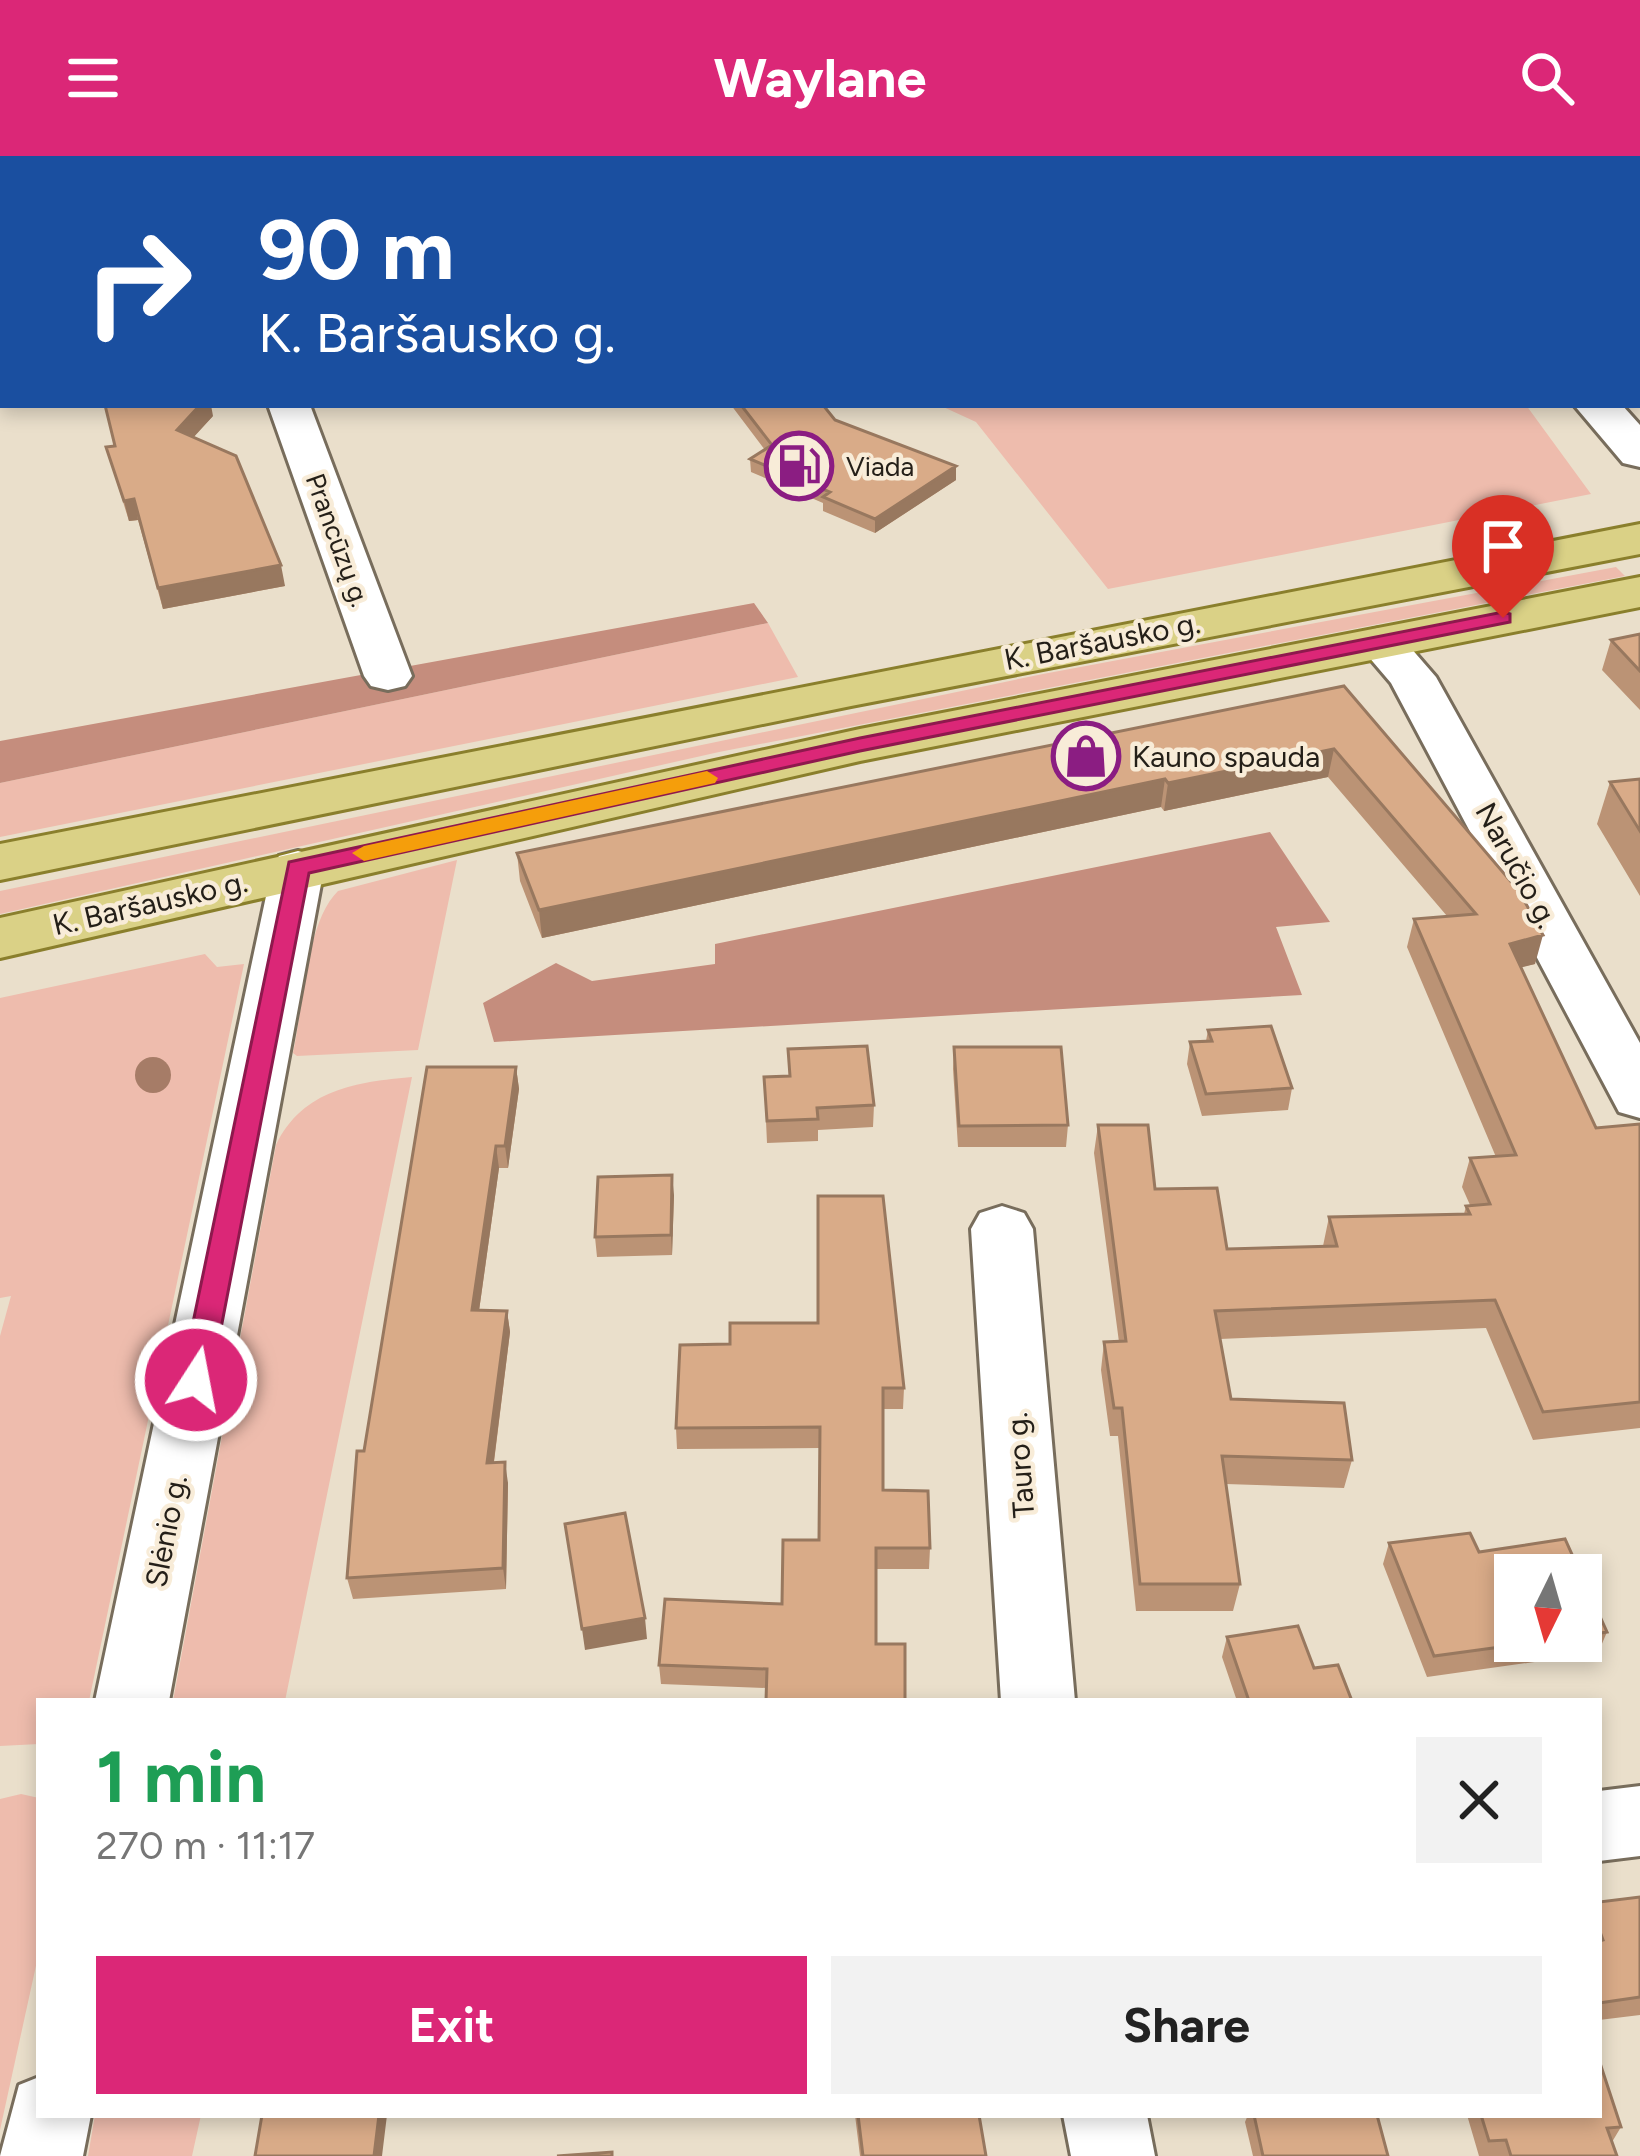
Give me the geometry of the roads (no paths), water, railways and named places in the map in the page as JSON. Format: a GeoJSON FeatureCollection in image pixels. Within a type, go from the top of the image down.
{"type":"FeatureCollection","features":[{"type":"Feature","properties":{"kind":"main road","name":"K. Baršausko g."},"geometry":{"type":"LineString","coordinates":[[0,862],[851,690],[1640,539]]}},
{"type":"Feature","properties":{"kind":"main road","name":"K. Baršausko g."},"geometry":{"type":"LineString","coordinates":[[0,938],[860,745],[1640,592]]}},
{"type":"Feature","properties":{"kind":"street","name":"Prancūzų g."},"geometry":{"type":"LineString","coordinates":[[290,408],[388,676]]}},
{"type":"Feature","properties":{"kind":"street"},"geometry":{"type":"LineString","coordinates":[[1600,408],[1640,453]]}},
{"type":"Feature","properties":{"kind":"street","name":"Naručio g."},"geometry":{"type":"LineString","coordinates":[[1380,641],[1412,677],[1640,1097]]}},
{"type":"Feature","properties":{"kind":"street","name":"Slėnio g."},"geometry":{"type":"LineString","coordinates":[[133,1698],[298,868]]}},
{"type":"Feature","properties":{"kind":"street","name":"Tauro g."},"geometry":{"type":"LineString","coordinates":[[1002,1229],[1038,1698]]}},
{"type":"Feature","properties":{"kind":"street"},"geometry":{"type":"LineString","coordinates":[[1602,1826],[1640,1821]]}},
{"type":"Feature","properties":{"kind":"street"},"geometry":{"type":"LineString","coordinates":[[40,2156],[48,2118]]}},
{"type":"Feature","properties":{"kind":"street"},"geometry":{"type":"LineString","coordinates":[[1107,2118],[1113,2156]]}},
{"type":"Feature","properties":{"kind":"place","name":"Viada"},"geometry":{"type":"Point","coordinates":[799,466]}},
{"type":"Feature","properties":{"kind":"place","name":"Kauno spauda"},"geometry":{"type":"Point","coordinates":[1086,756]}}]}
